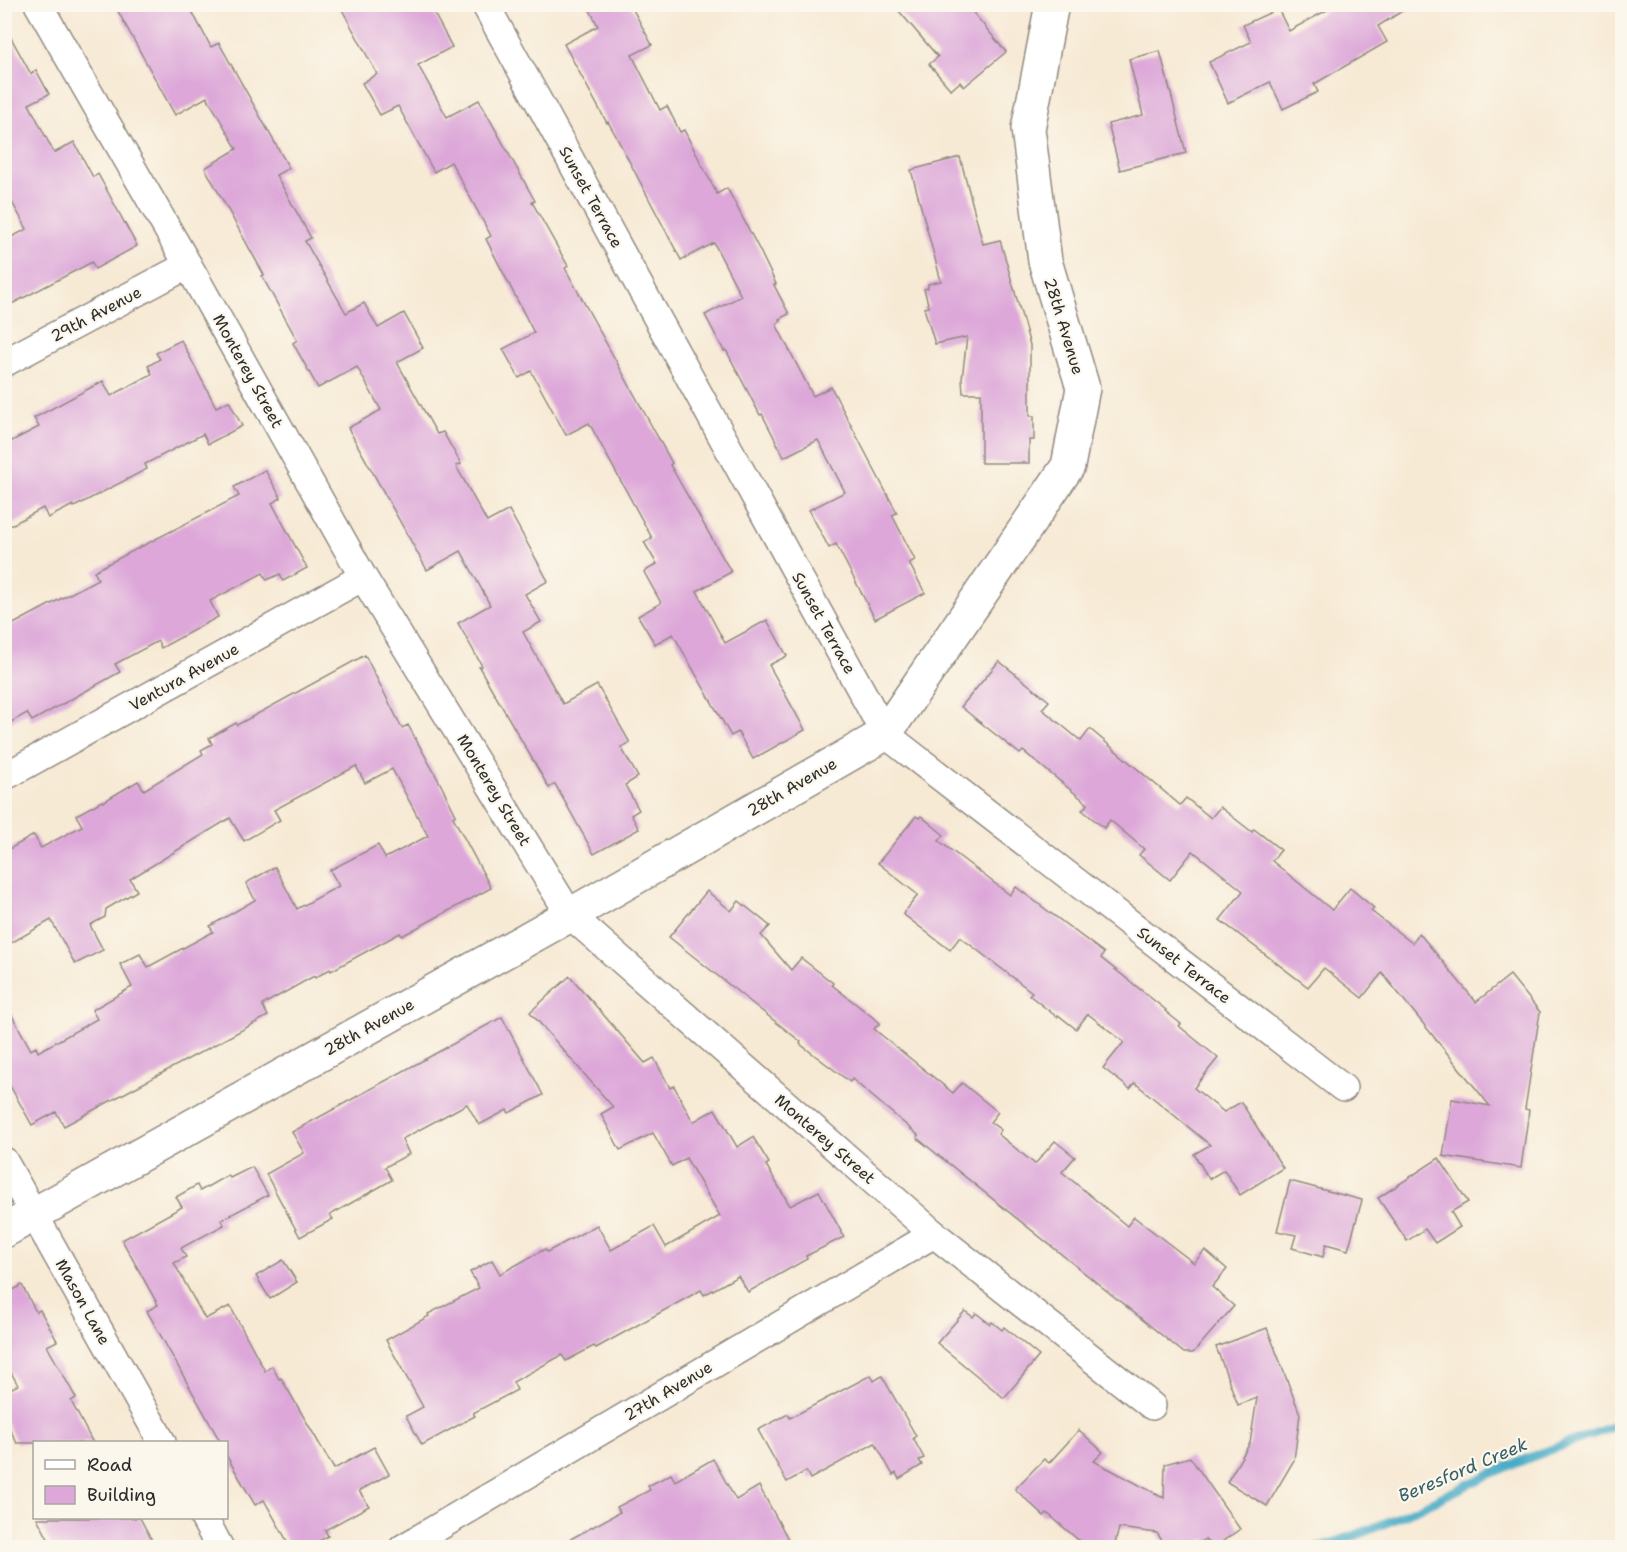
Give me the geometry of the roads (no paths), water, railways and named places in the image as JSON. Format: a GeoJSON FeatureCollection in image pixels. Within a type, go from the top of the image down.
{"type":"FeatureCollection","features":[{"type":"Feature","properties":{"kind":"street","name":"Monterey Street"},"geometry":{"type":"LineString","coordinates":[[38,4],[363,577],[570,915],[934,1234],[1152,1406]]}},
{"type":"Feature","properties":{"kind":"street","name":"Sunset Terrace"},"geometry":{"type":"LineString","coordinates":[[485,4],[885,734],[1343,1088]]}},
{"type":"Feature","properties":{"kind":"street","name":"28th Avenue"},"geometry":{"type":"LineString","coordinates":[[4,1231],[570,915],[885,734],[1068,466],[1083,388],[1045,261],[1028,129],[1052,4]]}},
{"type":"Feature","properties":{"kind":"street","name":"29th Avenue"},"geometry":{"type":"LineString","coordinates":[[4,363],[188,265]]}},
{"type":"Feature","properties":{"kind":"street","name":"Ventura Avenue"},"geometry":{"type":"LineString","coordinates":[[4,777],[363,577]]}},
{"type":"Feature","properties":{"kind":"street","name":"Mason Lane"},"geometry":{"type":"LineString","coordinates":[[4,1161],[36,1214],[161,1441]]}},
{"type":"Feature","properties":{"kind":"street","name":"27th Avenue"},"geometry":{"type":"LineString","coordinates":[[403,1548],[934,1234]]}},
{"type":"Feature","properties":{"kind":"street"},"geometry":{"type":"LineString","coordinates":[[205,1519],[220,1548]]}},
{"type":"Feature","properties":{"kind":"waterway","name":"Beresford Creek"},"geometry":{"type":"LineString","coordinates":[[1317,1548],[1384,1524],[1506,1467],[1622,1423]]}}]}
